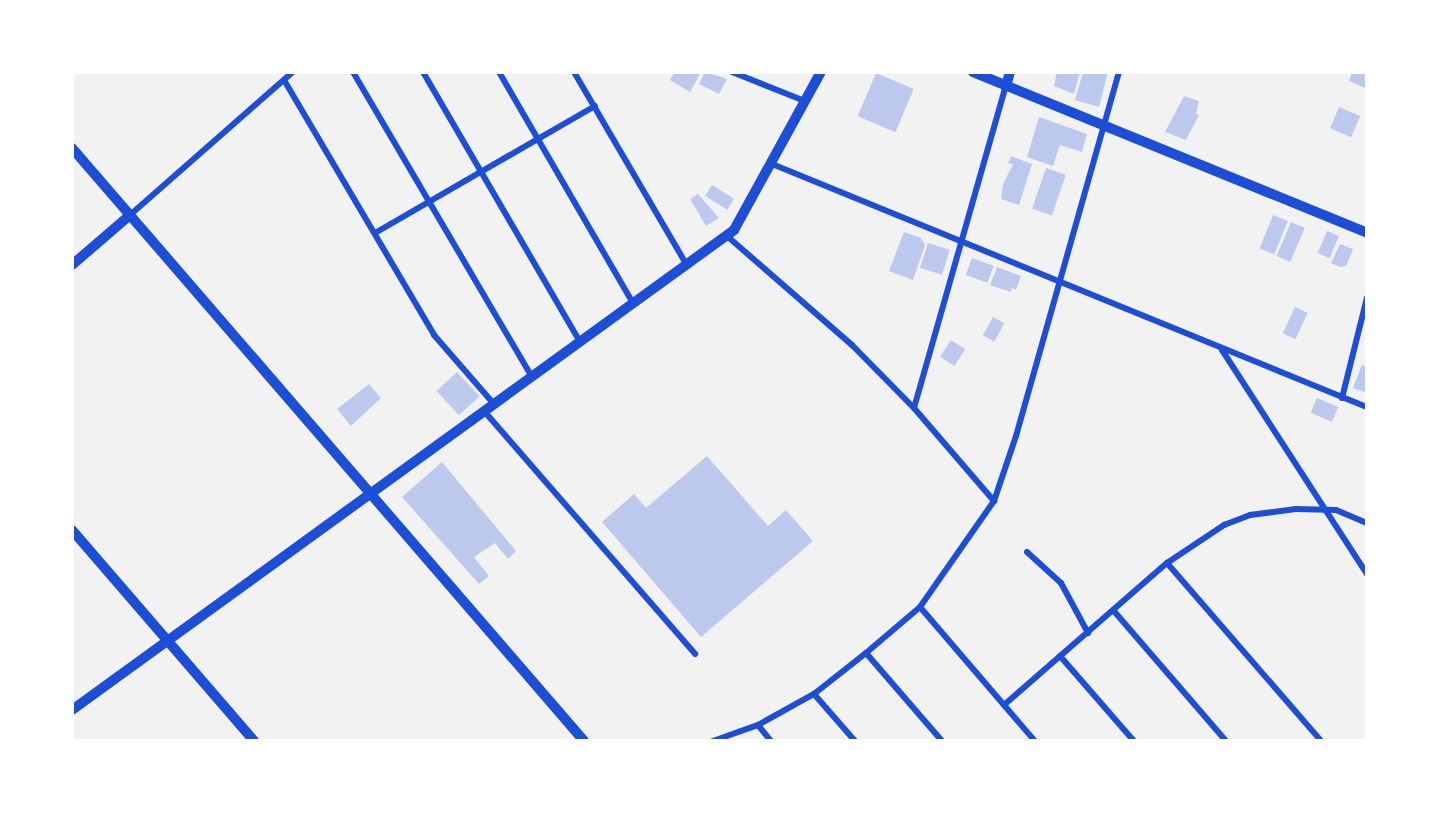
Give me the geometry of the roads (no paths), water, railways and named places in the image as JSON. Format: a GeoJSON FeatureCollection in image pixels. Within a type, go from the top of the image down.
{"type":"FeatureCollection","features":[{"type":"Feature","properties":{"kind":"street"},"geometry":{"type":"LineString","coordinates":[[72,265],[293,72]]}},
{"type":"Feature","properties":{"kind":"street"},"geometry":{"type":"LineString","coordinates":[[353,72],[532,376]]}},
{"type":"Feature","properties":{"kind":"street"},"geometry":{"type":"LineString","coordinates":[[423,72],[580,342]]}},
{"type":"Feature","properties":{"kind":"street"},"geometry":{"type":"LineString","coordinates":[[500,72],[633,303]]}},
{"type":"Feature","properties":{"kind":"street"},"geometry":{"type":"LineString","coordinates":[[574,72],[687,265]]}},
{"type":"Feature","properties":{"kind":"street"},"geometry":{"type":"LineString","coordinates":[[732,72],[805,101]]}},
{"type":"Feature","properties":{"kind":"street"},"geometry":{"type":"LineString","coordinates":[[72,710],[727,236],[743,218],[821,72]]}},
{"type":"Feature","properties":{"kind":"street"},"geometry":{"type":"LineString","coordinates":[[973,72],[1367,232]]}},
{"type":"Feature","properties":{"kind":"street"},"geometry":{"type":"LineString","coordinates":[[914,408],[1010,72]]}},
{"type":"Feature","properties":{"kind":"street"},"geometry":{"type":"LineString","coordinates":[[713,741],[758,725],[814,694],[920,607],[994,501],[1016,436],[1057,282],[1119,72]]}},
{"type":"Feature","properties":{"kind":"street"},"geometry":{"type":"LineString","coordinates":[[284,80],[434,335],[494,404]]}},
{"type":"Feature","properties":{"kind":"street"},"geometry":{"type":"LineString","coordinates":[[375,233],[595,106]]}},
{"type":"Feature","properties":{"kind":"street"},"geometry":{"type":"LineString","coordinates":[[72,148],[584,741]]}},
{"type":"Feature","properties":{"kind":"street"},"geometry":{"type":"LineString","coordinates":[[772,164],[1222,350],[1367,407]]}},
{"type":"Feature","properties":{"kind":"street"},"geometry":{"type":"LineString","coordinates":[[727,236],[852,345],[914,408],[994,501]]}},
{"type":"Feature","properties":{"kind":"street"},"geometry":{"type":"LineString","coordinates":[[1342,398],[1367,298]]}},
{"type":"Feature","properties":{"kind":"street"},"geometry":{"type":"LineString","coordinates":[[1222,350],[1223,357],[1367,574]]}},
{"type":"Feature","properties":{"kind":"street"},"geometry":{"type":"LineString","coordinates":[[484,411],[695,654]]}},
{"type":"Feature","properties":{"kind":"street"},"geometry":{"type":"LineString","coordinates":[[1004,705],[1167,563],[1224,525],[1250,515],[1326,509],[1367,523]]}},
{"type":"Feature","properties":{"kind":"street"},"geometry":{"type":"LineString","coordinates":[[72,530],[254,741]]}},
{"type":"Feature","properties":{"kind":"street"},"geometry":{"type":"LineString","coordinates":[[1027,552],[1061,583],[1088,633]]}},
{"type":"Feature","properties":{"kind":"street"},"geometry":{"type":"LineString","coordinates":[[1167,563],[1321,741]]}},
{"type":"Feature","properties":{"kind":"street"},"geometry":{"type":"LineString","coordinates":[[920,607],[1035,741]]}},
{"type":"Feature","properties":{"kind":"street"},"geometry":{"type":"LineString","coordinates":[[1113,610],[1226,741]]}},
{"type":"Feature","properties":{"kind":"street"},"geometry":{"type":"LineString","coordinates":[[866,653],[942,741]]}},
{"type":"Feature","properties":{"kind":"street"},"geometry":{"type":"LineString","coordinates":[[1060,656],[1134,741]]}},
{"type":"Feature","properties":{"kind":"street"},"geometry":{"type":"LineString","coordinates":[[814,694],[855,741]]}},
{"type":"Feature","properties":{"kind":"street"},"geometry":{"type":"LineString","coordinates":[[758,725],[771,741]]}}]}
